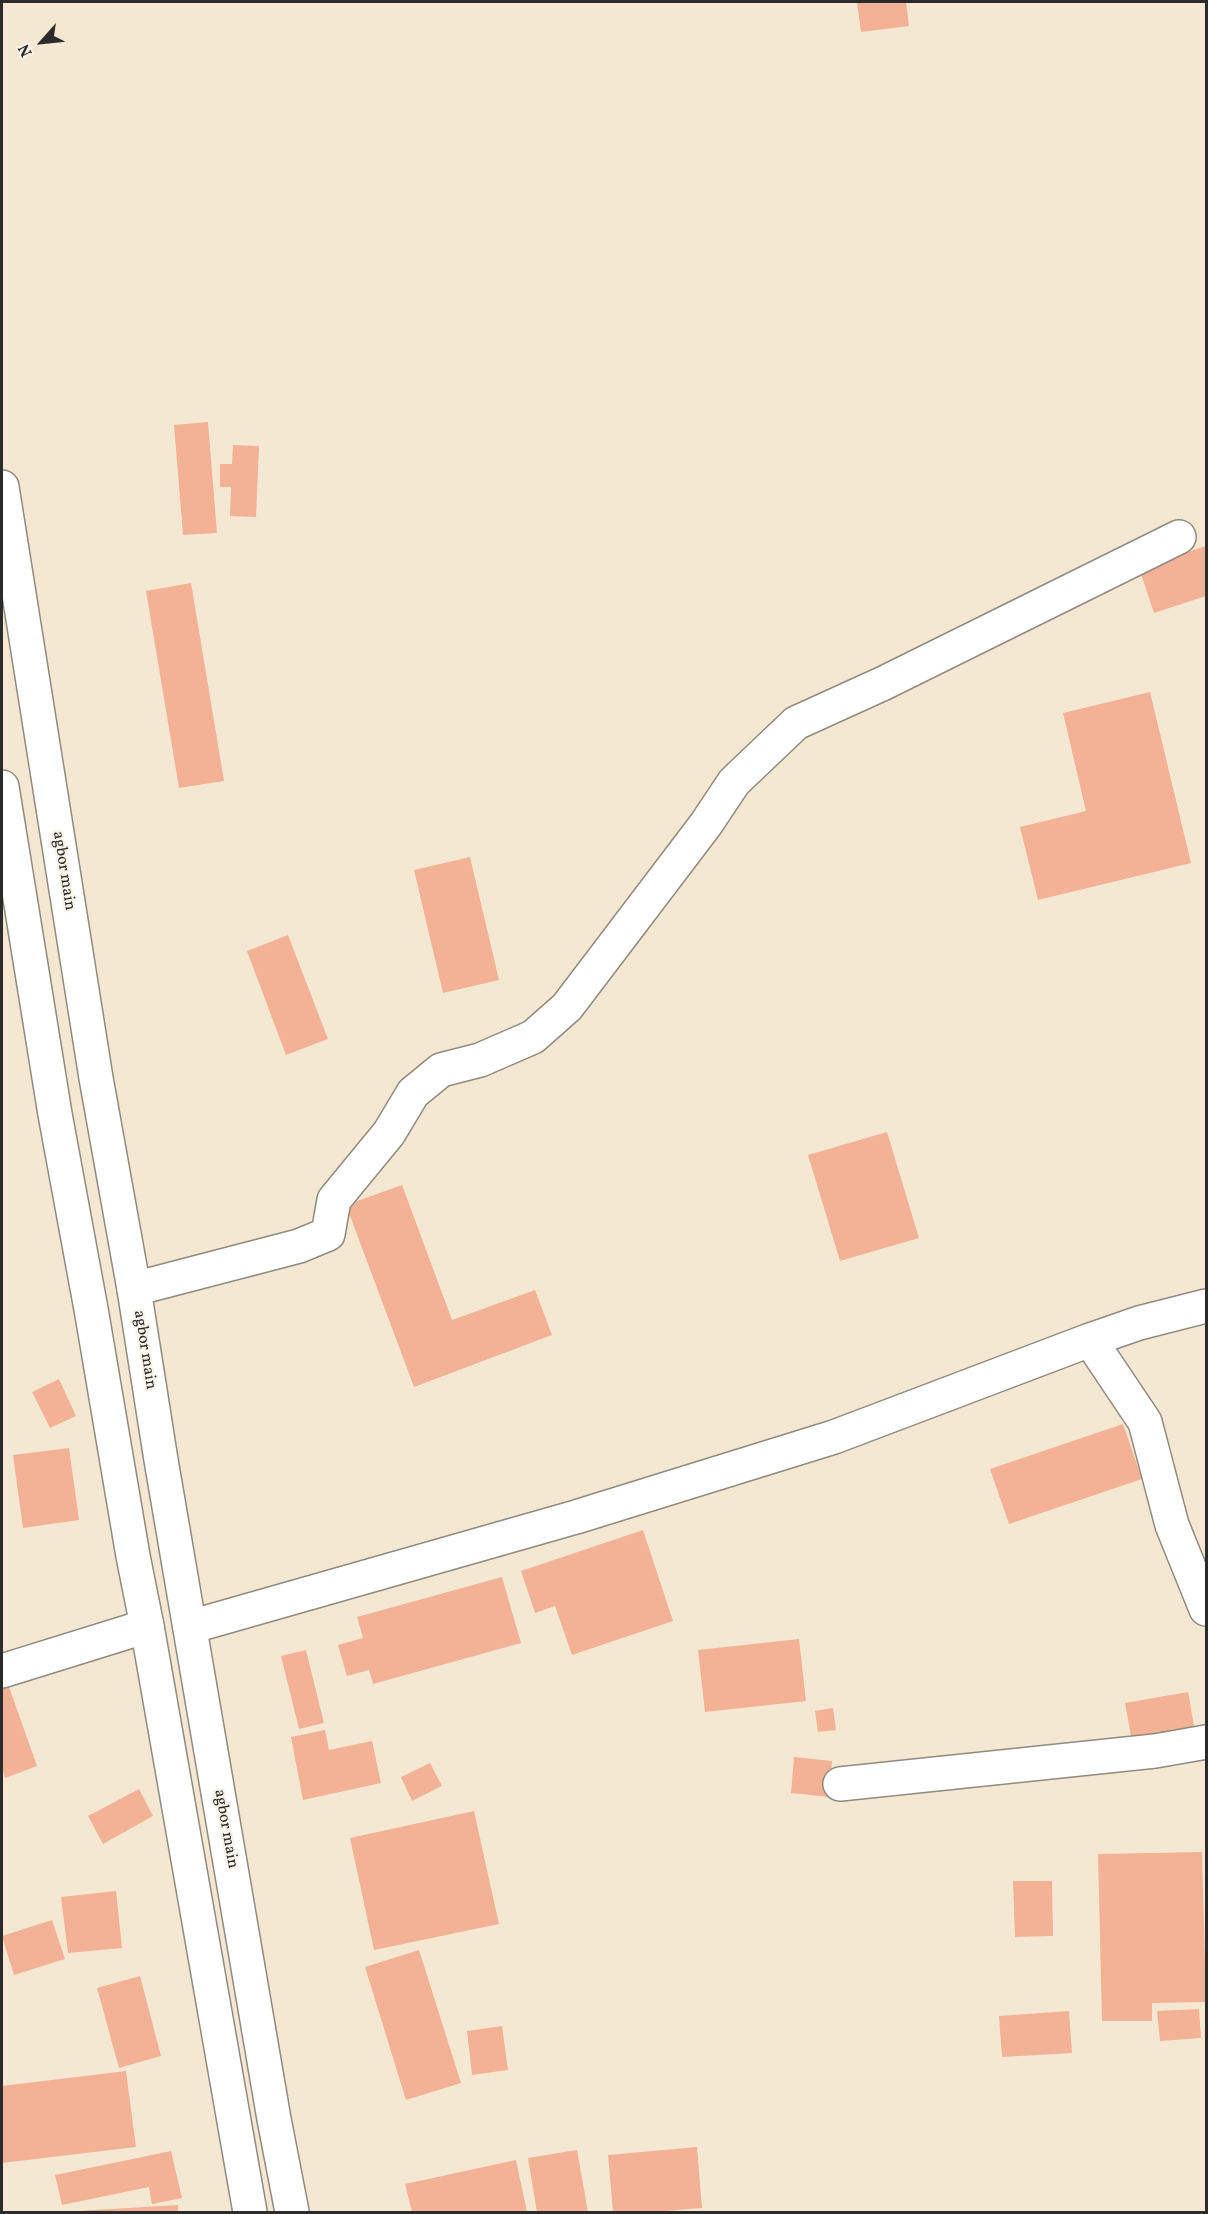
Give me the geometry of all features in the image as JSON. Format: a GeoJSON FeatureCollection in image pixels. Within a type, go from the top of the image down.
{"type":"FeatureCollection","features":[{"type":"Feature","properties":{"kind":"street","name":"agbor main"},"geometry":{"type":"LineString","coordinates":[[2,487],[94,1066],[134,1289],[274,2119],[292,2212]]}},
{"type":"Feature","properties":{"kind":"street"},"geometry":{"type":"LineString","coordinates":[[134,1289],[299,1246],[328,1234],[334,1200],[389,1133],[413,1093],[441,1070],[480,1060],[533,1037],[567,1007],[706,824],[734,782],[796,723],[884,683],[1179,537]]}},
{"type":"Feature","properties":{"kind":"street"},"geometry":{"type":"LineString","coordinates":[[2,787],[55,1114],[250,2212]]}},
{"type":"Feature","properties":{"kind":"street"},"geometry":{"type":"LineString","coordinates":[[190,1627],[576,1517],[834,1437],[1090,1340],[1139,1323],[1206,1306]]}},
{"type":"Feature","properties":{"kind":"street"},"geometry":{"type":"LineString","coordinates":[[1090,1340],[1145,1422],[1172,1525],[1206,1609]]}},
{"type":"Feature","properties":{"kind":"street"},"geometry":{"type":"LineString","coordinates":[[2,1671],[147,1626]]}},
{"type":"Feature","properties":{"kind":"street"},"geometry":{"type":"LineString","coordinates":[[840,1784],[1155,1752],[1206,1742]]}},
{"type":"Feature","properties":{"kind":"building"},"geometry":{"type":"Polygon","coordinates":[[[857,2],[906,2],[909,26],[861,32],[857,2]]]}},
{"type":"Feature","properties":{"kind":"building"},"geometry":{"type":"Polygon","coordinates":[[[208,422],[217,533],[183,535],[174,425],[208,422]]]}},
{"type":"Feature","properties":{"kind":"building"},"geometry":{"type":"Polygon","coordinates":[[[233,445],[259,446],[256,517],[230,516],[231,487],[220,487],[220,464],[232,464],[233,445]]]}},
{"type":"Feature","properties":{"kind":"building"},"geometry":{"type":"Polygon","coordinates":[[[1206,546],[1206,596],[1154,613],[1139,568],[1206,546]]]}},
{"type":"Feature","properties":{"kind":"building"},"geometry":{"type":"Polygon","coordinates":[[[191,583],[224,781],[179,788],[146,591],[191,583]]]}},
{"type":"Feature","properties":{"kind":"building"},"geometry":{"type":"Polygon","coordinates":[[[1150,692],[1191,863],[1038,900],[1020,827],[1086,811],[1063,713],[1150,692]]]}},
{"type":"Feature","properties":{"kind":"building"},"geometry":{"type":"Polygon","coordinates":[[[470,857],[499,980],[443,993],[414,870],[470,857]]]}},
{"type":"Feature","properties":{"kind":"building"},"geometry":{"type":"Polygon","coordinates":[[[288,935],[328,1039],[286,1055],[247,951],[288,935]]]}},
{"type":"Feature","properties":{"kind":"building"},"geometry":{"type":"Polygon","coordinates":[[[887,1132],[919,1238],[840,1261],[808,1155],[887,1132]]]}},
{"type":"Feature","properties":{"kind":"building"},"geometry":{"type":"Polygon","coordinates":[[[402,1185],[452,1320],[535,1290],[552,1335],[414,1387],[346,1205],[402,1185]]]}},
{"type":"Feature","properties":{"kind":"building"},"geometry":{"type":"Polygon","coordinates":[[[59,1379],[76,1416],[50,1428],[32,1392],[59,1379]]]}},
{"type":"Feature","properties":{"kind":"building"},"geometry":{"type":"Polygon","coordinates":[[[1123,1424],[1142,1479],[1009,1524],[990,1469],[1123,1424]]]}},
{"type":"Feature","properties":{"kind":"building"},"geometry":{"type":"Polygon","coordinates":[[[69,1448],[79,1520],[23,1528],[13,1455],[69,1448]]]}},
{"type":"Feature","properties":{"kind":"building"},"geometry":{"type":"Polygon","coordinates":[[[643,1530],[673,1621],[572,1655],[555,1606],[535,1613],[521,1571],[643,1530]]]}},
{"type":"Feature","properties":{"kind":"building"},"geometry":{"type":"Polygon","coordinates":[[[502,1577],[521,1643],[373,1684],[369,1670],[347,1676],[338,1645],[363,1638],[357,1617],[502,1577]]]}},
{"type":"Feature","properties":{"kind":"building"},"geometry":{"type":"Polygon","coordinates":[[[799,1639],[806,1701],[705,1712],[698,1650],[799,1639]]]}},
{"type":"Feature","properties":{"kind":"building"},"geometry":{"type":"Polygon","coordinates":[[[306,1650],[324,1723],[299,1729],[281,1656],[306,1650]]]}},
{"type":"Feature","properties":{"kind":"building"},"geometry":{"type":"Polygon","coordinates":[[[8,1684],[37,1766],[5,1778],[2,1769],[2,1687],[8,1684]]]}},
{"type":"Feature","properties":{"kind":"building"},"geometry":{"type":"Polygon","coordinates":[[[1188,1692],[1196,1737],[1133,1747],[1125,1703],[1188,1692]]]}},
{"type":"Feature","properties":{"kind":"building"},"geometry":{"type":"Polygon","coordinates":[[[833,1708],[836,1730],[818,1732],[815,1711],[833,1708]]]}},
{"type":"Feature","properties":{"kind":"building"},"geometry":{"type":"Polygon","coordinates":[[[325,1730],[329,1750],[372,1741],[381,1783],[303,1800],[291,1737],[325,1730]]]}},
{"type":"Feature","properties":{"kind":"building"},"geometry":{"type":"Polygon","coordinates":[[[794,1757],[832,1761],[829,1797],[791,1793],[794,1757]]]}},
{"type":"Feature","properties":{"kind":"building"},"geometry":{"type":"Polygon","coordinates":[[[430,1763],[442,1786],[412,1801],[401,1777],[430,1763]]]}},
{"type":"Feature","properties":{"kind":"building"},"geometry":{"type":"Polygon","coordinates":[[[139,1789],[153,1816],[103,1844],[88,1816],[139,1789]]]}},
{"type":"Feature","properties":{"kind":"building"},"geometry":{"type":"Polygon","coordinates":[[[474,1811],[499,1924],[374,1950],[350,1838],[474,1811]]]}},
{"type":"Feature","properties":{"kind":"building"},"geometry":{"type":"Polygon","coordinates":[[[1202,1852],[1206,2002],[1152,2003],[1152,2021],[1102,2021],[1098,1854],[1202,1852]]]}},
{"type":"Feature","properties":{"kind":"building"},"geometry":{"type":"Polygon","coordinates":[[[1013,1881],[1052,1881],[1053,1936],[1015,1937],[1013,1881]]]}},
{"type":"Feature","properties":{"kind":"building"},"geometry":{"type":"Polygon","coordinates":[[[116,1891],[122,1948],[68,1953],[61,1897],[116,1891]]]}},
{"type":"Feature","properties":{"kind":"building"},"geometry":{"type":"Polygon","coordinates":[[[52,1920],[65,1959],[14,1975],[2,1936],[52,1920]]]}},
{"type":"Feature","properties":{"kind":"building"},"geometry":{"type":"Polygon","coordinates":[[[419,1950],[461,2083],[406,2100],[365,1967],[419,1950]]]}},
{"type":"Feature","properties":{"kind":"building"},"geometry":{"type":"Polygon","coordinates":[[[140,1976],[161,2056],[119,2068],[97,1988],[140,1976]]]}},
{"type":"Feature","properties":{"kind":"building"},"geometry":{"type":"Polygon","coordinates":[[[1199,2009],[1201,2038],[1160,2041],[1157,2011],[1199,2009]]]}},
{"type":"Feature","properties":{"kind":"building"},"geometry":{"type":"Polygon","coordinates":[[[1069,2011],[1072,2053],[1002,2057],[999,2016],[1069,2011]]]}},
{"type":"Feature","properties":{"kind":"building"},"geometry":{"type":"Polygon","coordinates":[[[502,2026],[508,2070],[472,2075],[467,2031],[502,2026]]]}},
{"type":"Feature","properties":{"kind":"building"},"geometry":{"type":"Polygon","coordinates":[[[126,2071],[136,2147],[2,2163],[2,2086],[126,2071]]]}},
{"type":"Feature","properties":{"kind":"building"},"geometry":{"type":"Polygon","coordinates":[[[697,2147],[702,2208],[613,2212],[608,2155],[697,2147]]]}},
{"type":"Feature","properties":{"kind":"building"},"geometry":{"type":"Polygon","coordinates":[[[577,2150],[588,2212],[537,2212],[528,2158],[577,2150]]]}},
{"type":"Feature","properties":{"kind":"building"},"geometry":{"type":"Polygon","coordinates":[[[171,2151],[182,2198],[152,2204],[149,2187],[62,2205],[55,2175],[171,2151]]]}},
{"type":"Feature","properties":{"kind":"building"},"geometry":{"type":"Polygon","coordinates":[[[516,2160],[527,2212],[412,2212],[405,2184],[516,2160]]]}},
{"type":"Feature","properties":{"kind":"building"},"geometry":{"type":"Polygon","coordinates":[[[178,2205],[178,2212],[78,2212],[78,2211],[178,2205]]]}}]}
